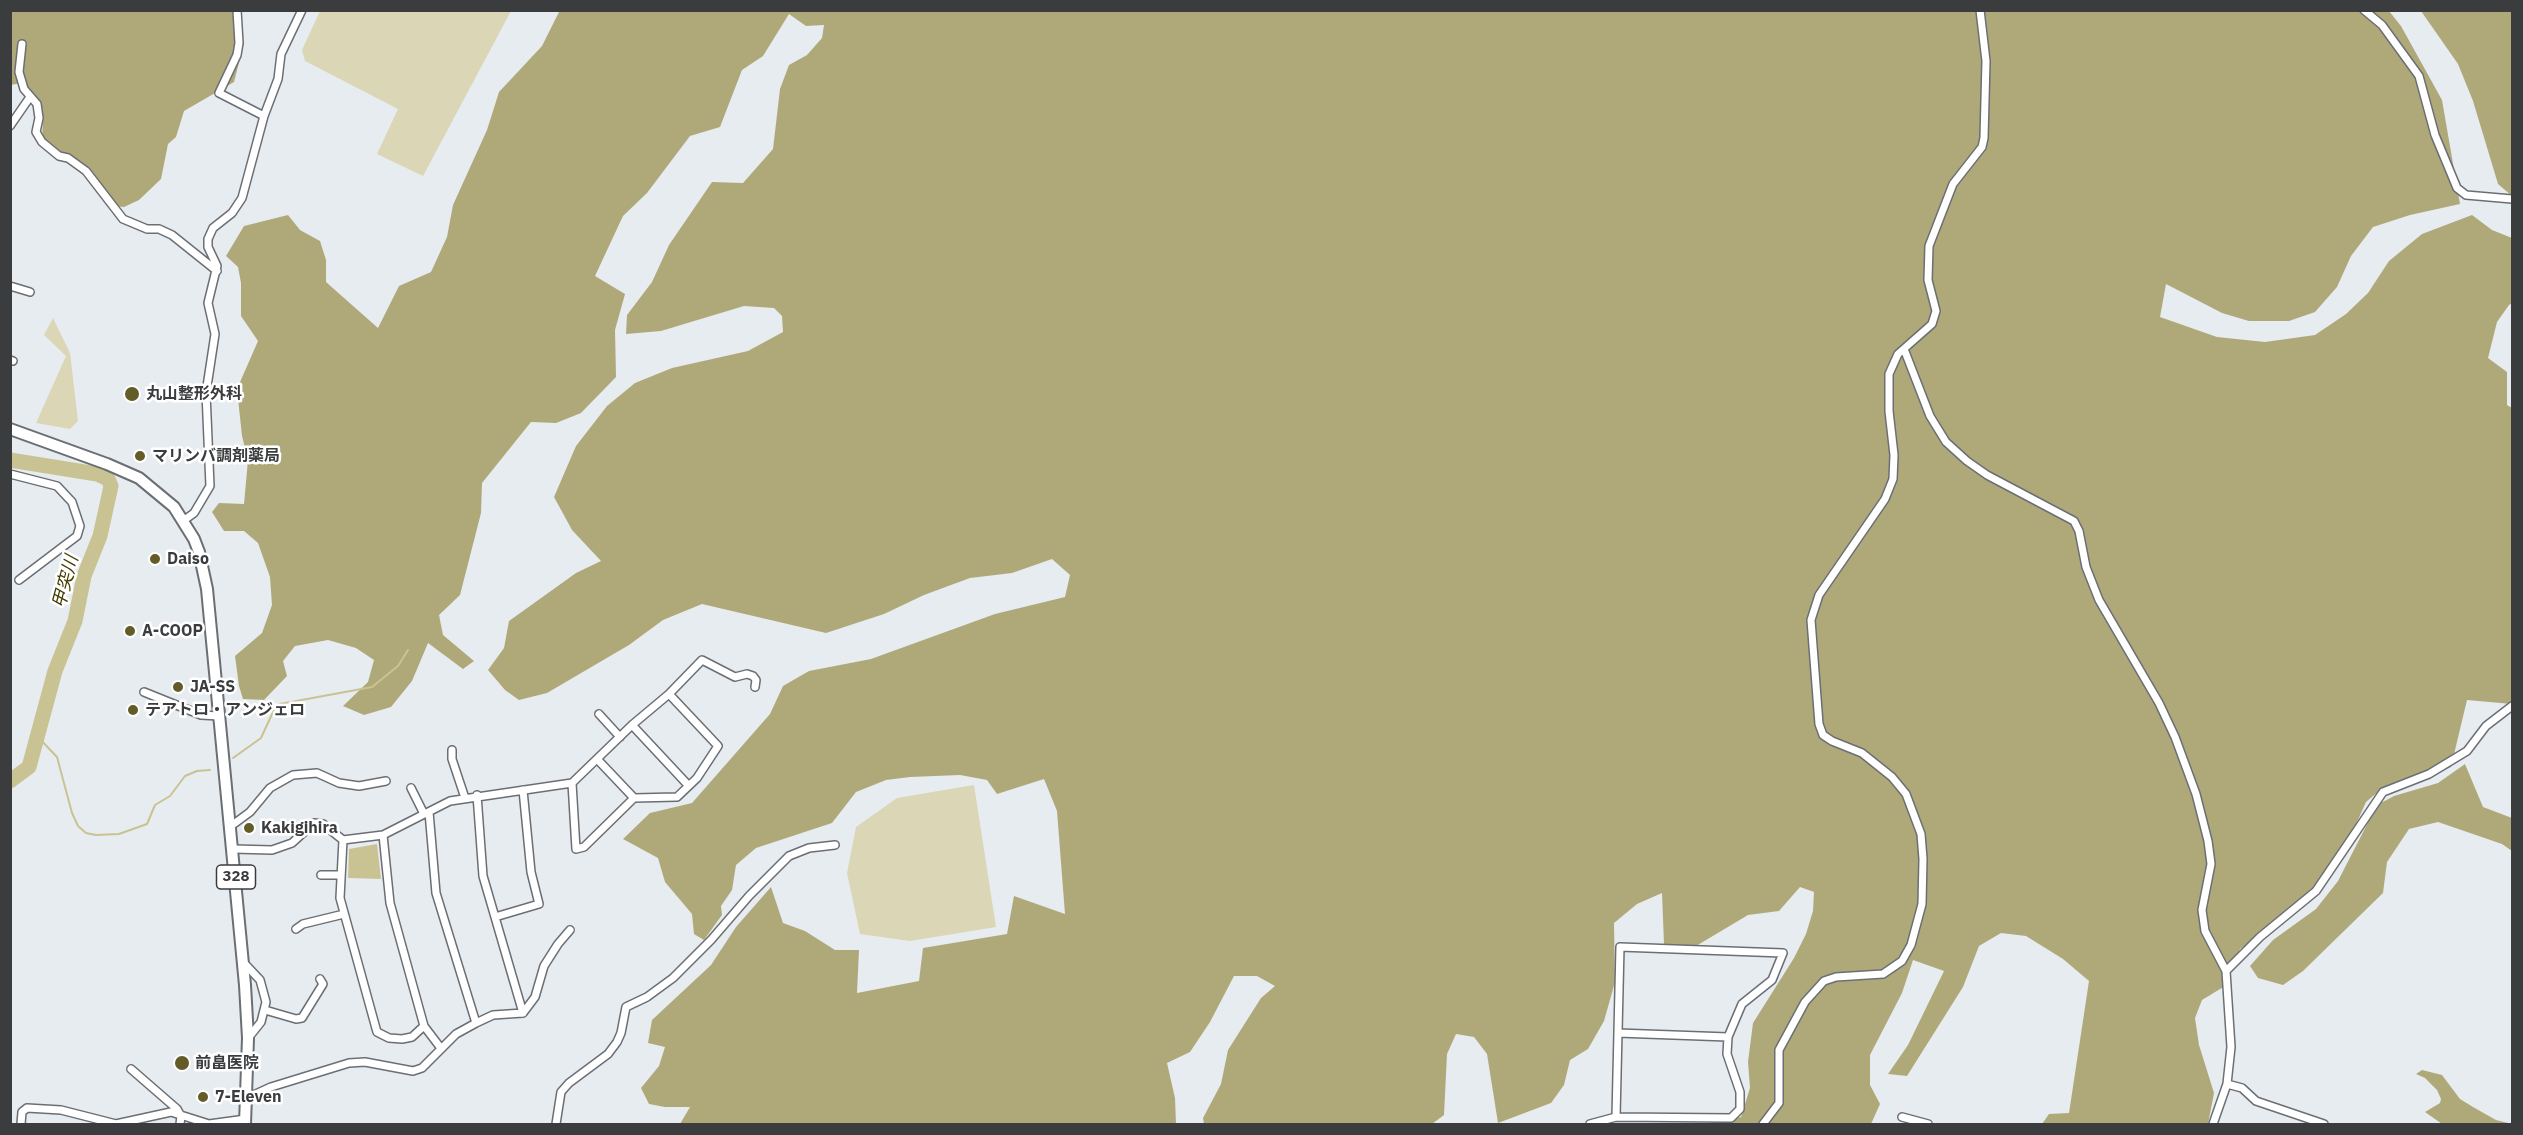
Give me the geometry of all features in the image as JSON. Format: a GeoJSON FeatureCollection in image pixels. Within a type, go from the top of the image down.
{"type":"FeatureCollection","features":[{"type":"Feature","properties":{"kind":"highway","name":"328"},"geometry":{"type":"LineString","coordinates":[[10,429],[139,478],[164,496],[194,539],[205,574],[231,826],[248,1038],[246,1122]]}},
{"type":"Feature","properties":{"kind":"street"},"geometry":{"type":"LineString","coordinates":[[237,10],[240,43],[237,55],[219,93],[264,116]]}},
{"type":"Feature","properties":{"kind":"street"},"geometry":{"type":"LineString","coordinates":[[183,521],[194,513],[210,486],[206,393],[215,333],[208,293],[217,271],[208,239],[213,228],[231,213],[242,198],[264,116],[278,79],[281,54],[302,10]]}},
{"type":"Feature","properties":{"kind":"street"},"geometry":{"type":"LineString","coordinates":[[1763,1125],[1779,1103],[1779,1050],[1804,1002],[1824,981],[1836,977],[1883,974],[1902,961],[1911,945],[1922,904],[1921,834],[1906,794],[1893,777],[1862,753],[1823,735],[1819,724],[1811,620],[1819,595],[1885,499],[1893,479],[1894,455],[1889,411],[1890,374],[1893,362],[1932,324],[1936,311],[1928,280],[1929,246],[1953,184],[1982,147],[1984,138],[1986,61],[1980,10]]}},
{"type":"Feature","properties":{"kind":"street"},"geometry":{"type":"LineString","coordinates":[[2364,10],[2382,26],[2419,76],[2435,135],[2457,188],[2466,195],[2512,199]]}},
{"type":"Feature","properties":{"kind":"street"},"geometry":{"type":"LineString","coordinates":[[22,44],[19,72],[24,89],[37,104],[39,118],[36,132],[42,142],[59,156],[68,158],[86,171],[123,219],[147,229],[159,229],[172,235],[217,271]]}},
{"type":"Feature","properties":{"kind":"street"},"geometry":{"type":"LineString","coordinates":[[10,126],[30,97]]}},
{"type":"Feature","properties":{"kind":"street"},"geometry":{"type":"LineString","coordinates":[[10,286],[30,292]]}},
{"type":"Feature","properties":{"kind":"street"},"geometry":{"type":"LineString","coordinates":[[1904,349],[1929,416],[1946,442],[1966,461],[1987,475],[2074,521],[2079,531],[2086,567],[2099,600],[2159,704],[2175,737],[2196,794],[2208,841],[2211,864],[2202,910],[2205,932],[2226,971],[2231,1047],[2227,1084],[2213,1125]]}},
{"type":"Feature","properties":{"kind":"street"},"geometry":{"type":"LineString","coordinates":[[10,474],[57,486],[72,502],[80,526],[77,536],[19,580]]}},
{"type":"Feature","properties":{"kind":"street"},"geometry":{"type":"LineString","coordinates":[[233,849],[273,850],[292,843],[314,823],[323,824],[343,840],[383,835],[450,801],[477,795],[572,783],[620,736],[669,694],[702,660],[735,677],[747,674],[753,676],[756,680],[755,687]]}},
{"type":"Feature","properties":{"kind":"street"},"geometry":{"type":"LineString","coordinates":[[144,692],[201,715],[219,716]]}},
{"type":"Feature","properties":{"kind":"street"},"geometry":{"type":"LineString","coordinates":[[572,783],[576,849],[584,847],[634,798],[677,797],[697,778],[718,746],[669,694]]}},
{"type":"Feature","properties":{"kind":"street"},"geometry":{"type":"LineString","coordinates":[[2226,971],[2260,937],[2316,891],[2383,792],[2429,774],[2467,751],[2486,726],[2512,706]]}},
{"type":"Feature","properties":{"kind":"street"},"geometry":{"type":"LineString","coordinates":[[599,714],[620,736]]}},
{"type":"Feature","properties":{"kind":"street"},"geometry":{"type":"LineString","coordinates":[[632,725],[688,785]]}},
{"type":"Feature","properties":{"kind":"street"},"geometry":{"type":"LineString","coordinates":[[452,750],[452,759],[465,798]]}},
{"type":"Feature","properties":{"kind":"street"},"geometry":{"type":"LineString","coordinates":[[597,759],[634,798]]}},
{"type":"Feature","properties":{"kind":"street"},"geometry":{"type":"LineString","coordinates":[[231,826],[250,812],[270,788],[293,775],[317,773],[339,783],[359,786],[386,781]]}},
{"type":"Feature","properties":{"kind":"street"},"geometry":{"type":"LineString","coordinates":[[411,788],[427,813],[436,893],[476,1023]]}},
{"type":"Feature","properties":{"kind":"street"},"geometry":{"type":"LineString","coordinates":[[495,917],[539,904],[531,872],[523,790]]}},
{"type":"Feature","properties":{"kind":"street"},"geometry":{"type":"LineString","coordinates":[[477,795],[483,876],[523,1013]]}},
{"type":"Feature","properties":{"kind":"street"},"geometry":{"type":"LineString","coordinates":[[383,835],[390,903],[424,1026],[440,1047]]}},
{"type":"Feature","properties":{"kind":"street"},"geometry":{"type":"LineString","coordinates":[[343,840],[340,898],[377,1032],[389,1038],[402,1039],[412,1037],[424,1026]]}},
{"type":"Feature","properties":{"kind":"street"},"geometry":{"type":"LineString","coordinates":[[556,1125],[561,1092],[612,1048],[621,1033],[626,1007],[646,997],[673,978],[789,856],[809,848],[835,845]]}},
{"type":"Feature","properties":{"kind":"street"},"geometry":{"type":"LineString","coordinates":[[321,875],[341,876]]}},
{"type":"Feature","properties":{"kind":"street"},"geometry":{"type":"LineString","coordinates":[[296,928],[303,924],[344,914]]}},
{"type":"Feature","properties":{"kind":"street"},"geometry":{"type":"LineString","coordinates":[[523,1013],[534,997],[544,966],[570,930]]}},
{"type":"Feature","properties":{"kind":"street"},"geometry":{"type":"LineString","coordinates":[[1590,1125],[1616,1117],[1731,1118],[1740,1109],[1740,1092],[1727,1054],[1728,1037],[1742,1004],[1773,980],[1783,953],[1620,947],[1616,1117]]}},
{"type":"Feature","properties":{"kind":"street"},"geometry":{"type":"LineString","coordinates":[[243,962],[260,980],[266,1002],[261,1022],[248,1038]]}},
{"type":"Feature","properties":{"kind":"street"},"geometry":{"type":"LineString","coordinates":[[265,1010],[296,1019],[302,1018],[323,984],[320,979]]}},
{"type":"Feature","properties":{"kind":"street"},"geometry":{"type":"LineString","coordinates":[[247,1098],[272,1087],[300,1080],[315,1071],[349,1063],[365,1062],[413,1071],[422,1068],[440,1047],[456,1034],[476,1023],[493,1015],[523,1013]]}},
{"type":"Feature","properties":{"kind":"street"},"geometry":{"type":"LineString","coordinates":[[1618,1033],[1728,1037]]}},
{"type":"Feature","properties":{"kind":"street"},"geometry":{"type":"LineString","coordinates":[[131,1069],[164,1095],[177,1109],[181,1116],[180,1125]]}},
{"type":"Feature","properties":{"kind":"street"},"geometry":{"type":"LineString","coordinates":[[2227,1084],[2242,1088],[2256,1101],[2324,1125]]}},
{"type":"Feature","properties":{"kind":"street"},"geometry":{"type":"LineString","coordinates":[[21,1125],[22,1112],[27,1108],[61,1110],[116,1124],[171,1112],[209,1124],[246,1122]]}},
{"type":"Feature","properties":{"kind":"street"},"geometry":{"type":"LineString","coordinates":[[1902,1117],[1928,1125]]}},
{"type":"Feature","properties":{"kind":"shaded area"},"geometry":{"type":"Polygon","coordinates":[[[11,11],[236,11],[244,43],[234,82],[184,111],[176,137],[168,144],[161,179],[139,200],[124,207],[111,206],[87,168],[42,140],[43,117],[36,99],[21,83],[11,85],[11,11]]]}},
{"type":"Feature","properties":{"kind":"shaded area"},"geometry":{"type":"Polygon","coordinates":[[[320,11],[511,11],[423,176],[377,154],[398,109],[305,61],[302,50],[320,11]]]}},
{"type":"Feature","properties":{"kind":"shaded area"},"geometry":{"type":"Polygon","coordinates":[[[556,11],[2389,11],[2401,26],[2442,100],[2460,204],[2410,215],[2373,227],[2351,256],[2337,287],[2315,312],[2289,321],[2249,321],[2222,313],[2166,284],[2160,317],[2217,337],[2265,342],[2315,335],[2346,314],[2368,293],[2389,261],[2422,234],[2472,215],[2492,230],[2512,238],[2512,303],[2497,322],[2488,358],[2507,372],[2507,405],[2512,408],[2512,704],[2467,700],[2451,767],[2414,784],[2379,791],[2366,802],[2338,864],[2316,897],[2289,918],[2240,949],[2225,986],[2202,1000],[2195,1018],[2199,1045],[2214,1093],[2208,1124],[2042,1124],[2049,1114],[2069,1113],[2089,981],[2063,959],[2026,936],[2001,933],[1979,946],[1963,987],[1907,1076],[1888,1074],[1908,1045],[1944,971],[1913,960],[1902,993],[1870,1055],[1870,1085],[1880,1104],[1871,1124],[1704,1124],[1741,1117],[1750,1088],[1748,1062],[1753,1023],[1794,958],[1806,934],[1813,911],[1814,892],[1800,887],[1779,911],[1748,915],[1686,952],[1664,944],[1662,893],[1637,904],[1614,923],[1615,982],[1604,1021],[1588,1049],[1570,1060],[1564,1085],[1551,1103],[1498,1123],[1487,1054],[1474,1037],[1456,1034],[1447,1054],[1444,1115],[1432,1124],[1204,1124],[1203,1118],[1221,1084],[1228,1050],[1261,998],[1275,986],[1257,976],[1234,976],[1210,1022],[1190,1052],[1167,1063],[1175,1098],[1176,1124],[680,1124],[690,1107],[665,1107],[649,1104],[641,1088],[659,1066],[665,1047],[648,1043],[652,1020],[711,965],[736,927],[771,887],[783,923],[805,931],[835,950],[859,950],[857,993],[919,981],[923,948],[1007,934],[1014,896],[1065,914],[1057,811],[1044,779],[997,794],[987,780],[960,775],[886,780],[856,792],[832,823],[756,848],[736,865],[732,890],[721,906],[722,915],[704,940],[694,934],[692,914],[665,882],[658,858],[623,839],[650,813],[692,803],[770,714],[783,686],[809,671],[871,659],[995,614],[1065,597],[1070,575],[1052,559],[1012,573],[970,578],[924,595],[884,614],[826,633],[702,604],[663,620],[629,645],[547,693],[519,700],[505,690],[488,670],[504,648],[509,621],[576,573],[601,561],[572,530],[554,497],[576,446],[607,406],[635,383],[672,368],[748,351],[783,332],[782,316],[774,308],[744,306],[661,331],[626,334],[627,315],[652,282],[669,245],[712,182],[743,183],[773,149],[780,89],[789,65],[807,55],[822,38],[824,25],[806,26],[789,14],[763,56],[742,70],[720,127],[690,136],[647,193],[623,216],[595,276],[625,294],[615,330],[616,377],[581,413],[556,423],[531,422],[482,483],[481,513],[460,595],[439,615],[443,635],[474,661],[463,669],[428,643],[412,681],[391,707],[364,715],[343,706],[368,682],[374,660],[356,648],[328,640],[295,646],[283,661],[287,676],[264,700],[243,699],[235,656],[262,633],[272,605],[270,577],[258,543],[244,531],[224,531],[212,512],[219,503],[244,504],[248,460],[242,436],[237,389],[258,341],[241,316],[241,283],[238,267],[226,256],[244,226],[288,215],[300,230],[320,241],[326,260],[326,282],[378,328],[399,286],[431,272],[447,237],[453,205],[487,130],[499,92],[542,46],[559,12],[556,11]]]}},
{"type":"Feature","properties":{"kind":"shaded area"},"geometry":{"type":"Polygon","coordinates":[[[2421,11],[2512,11],[2512,196],[2498,184],[2473,101],[2458,64],[2421,11]]]}},
{"type":"Feature","properties":{"kind":"shaded area"},"geometry":{"type":"Polygon","coordinates":[[[53,318],[70,353],[78,421],[70,429],[36,423],[66,356],[44,335],[53,318]]]}},
{"type":"Feature","properties":{"kind":"shaded area"},"geometry":{"type":"Polygon","coordinates":[[[2465,764],[2483,807],[2512,818],[2512,851],[2502,844],[2438,822],[2409,829],[2387,862],[2383,893],[2303,971],[2283,985],[2258,978],[2250,966],[2273,940],[2316,909],[2338,881],[2377,805],[2394,796],[2438,783],[2465,764]]]}},
{"type":"Feature","properties":{"kind":"shaded area"},"geometry":{"type":"Polygon","coordinates":[[[974,785],[996,927],[910,941],[860,934],[847,873],[856,827],[897,798],[974,785]]]}},
{"type":"Feature","properties":{"kind":"shaded area"},"geometry":{"type":"Polygon","coordinates":[[[377,844],[381,879],[348,878],[349,849],[377,844]]]}},
{"type":"Feature","properties":{"kind":"shaded area"},"geometry":{"type":"Polygon","coordinates":[[[2422,1070],[2442,1075],[2460,1099],[2496,1120],[2512,1124],[2442,1124],[2425,1112],[2440,1103],[2441,1099],[2437,1090],[2425,1078],[2416,1074],[2422,1070]]]}},
{"type":"Feature","properties":{"kind":"waterway","name":"甲突川"},"geometry":{"type":"LineString","coordinates":[[10,460],[97,474],[108,479],[111,486],[100,536],[84,576],[75,621],[55,671],[29,767],[10,781]]}},
{"type":"Feature","properties":{"kind":"waterway"},"geometry":{"type":"LineString","coordinates":[[233,758],[261,738],[273,712],[280,704],[372,687],[398,666],[408,650]]}},
{"type":"Feature","properties":{"kind":"waterway"},"geometry":{"type":"LineString","coordinates":[[37,736],[57,757],[72,813],[78,826],[86,833],[96,835],[119,834],[147,824],[155,805],[170,796],[185,776],[197,771],[210,770]]}},
{"type":"Feature","properties":{"kind":"place","name":"丸山整形外科"},"geometry":{"type":"Point","coordinates":[132,394]}},
{"type":"Feature","properties":{"kind":"place","name":"マリンバ調剤薬局"},"geometry":{"type":"Point","coordinates":[140,456]}},
{"type":"Feature","properties":{"kind":"place","name":"Daiso"},"geometry":{"type":"Point","coordinates":[155,559]}},
{"type":"Feature","properties":{"kind":"place","name":"A-COOP"},"geometry":{"type":"Point","coordinates":[130,631]}},
{"type":"Feature","properties":{"kind":"place","name":"JA-SS"},"geometry":{"type":"Point","coordinates":[178,687]}},
{"type":"Feature","properties":{"kind":"place","name":"テアトロ・アンジェロ"},"geometry":{"type":"Point","coordinates":[133,710]}},
{"type":"Feature","properties":{"kind":"place","name":"Kakigihira"},"geometry":{"type":"Point","coordinates":[249,828]}},
{"type":"Feature","properties":{"kind":"place","name":"前畠医院"},"geometry":{"type":"Point","coordinates":[182,1063]}},
{"type":"Feature","properties":{"kind":"place","name":"7-Eleven"},"geometry":{"type":"Point","coordinates":[203,1097]}}]}
